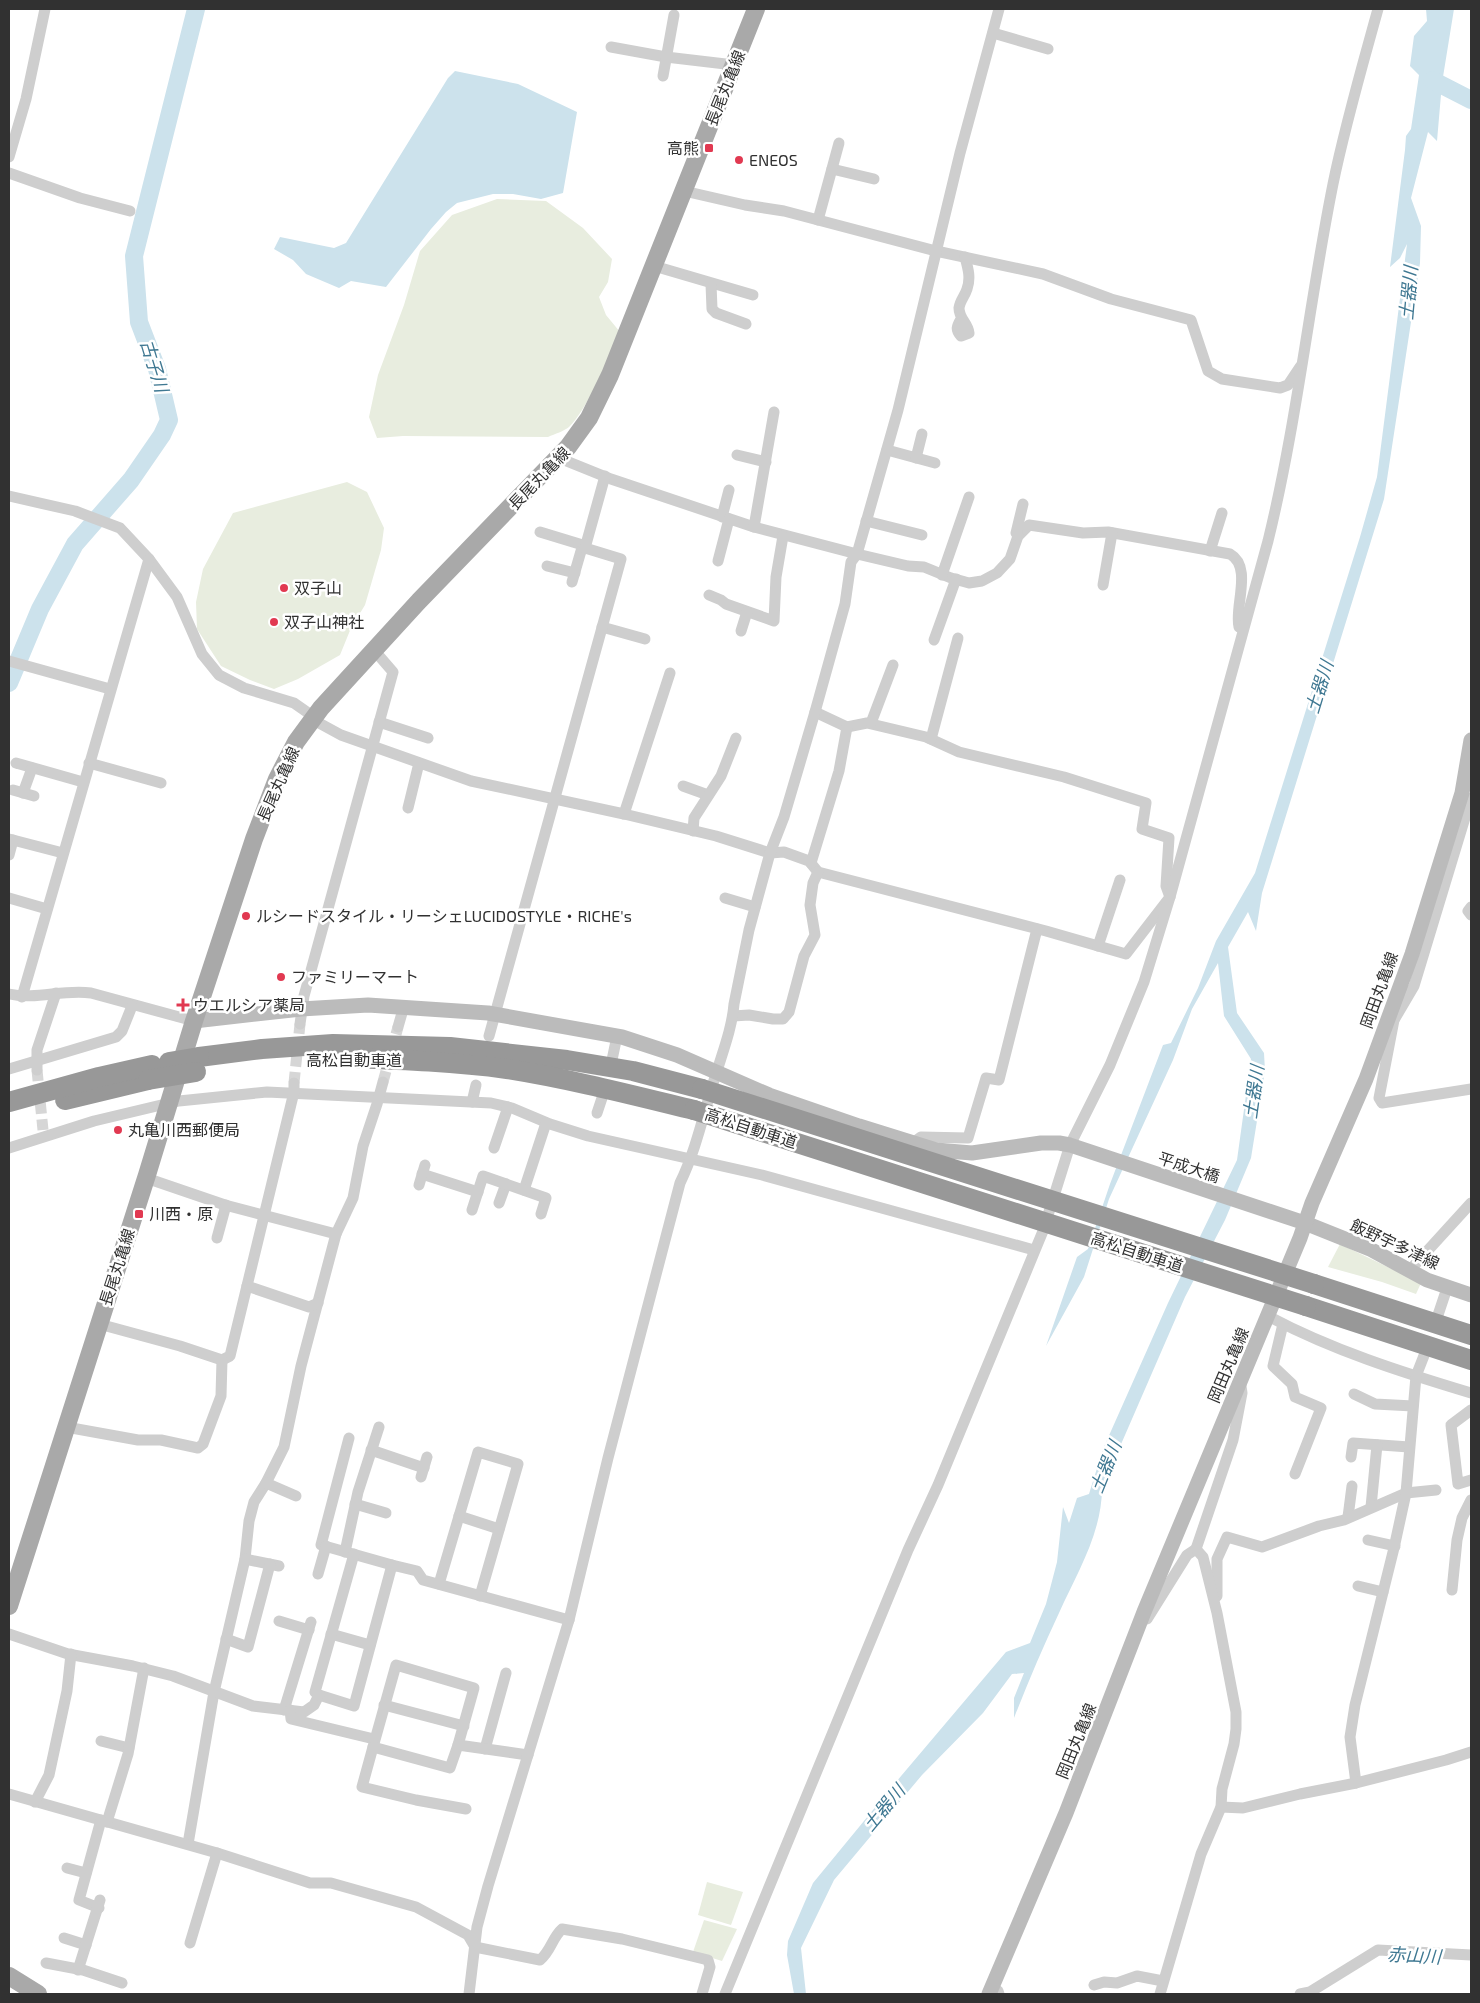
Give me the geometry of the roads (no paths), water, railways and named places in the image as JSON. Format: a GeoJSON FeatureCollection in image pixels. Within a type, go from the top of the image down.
{"type":"FeatureCollection","features":[{"type":"Feature","properties":{"kind":"highway","name":"高松自動車道"},"geometry":{"type":"LineString","coordinates":[[198,1065],[262,1049],[333,1044],[450,1047],[567,1060],[633,1071],[702,1089],[1471,1335]]}},
{"type":"Feature","properties":{"kind":"highway","name":"高松自動車道"},"geometry":{"type":"LineString","coordinates":[[9,1102],[99,1077],[198,1065],[334,1057],[447,1062],[507,1069],[561,1079],[694,1110],[1471,1360]]}},
{"type":"Feature","properties":{"kind":"highway","name":"高松自動車道"},"geometry":{"type":"LineString","coordinates":[[9,1116],[150,1072]]}},
{"type":"Feature","properties":{"kind":"main road","name":"長尾丸亀線"},"geometry":{"type":"LineString","coordinates":[[9,1606],[146,1178],[194,1021],[254,839],[277,779],[296,742],[314,717],[419,601],[559,458],[589,418],[610,375],[756,9]]}},
{"type":"Feature","properties":{"kind":"main road","name":"岡田丸亀線"},"geometry":{"type":"LineString","coordinates":[[993,1992],[1070,1804],[1135,1636],[1268,1316],[1312,1202],[1391,1018],[1462,793],[1471,740]]}},
{"type":"Feature","properties":{"kind":"main road","name":"平成大橋"},"geometry":{"type":"LineString","coordinates":[[194,1021],[301,1017],[368,1005],[404,1006],[494,1014],[617,1036],[677,1055],[769,1095],[936,1150],[972,1153],[1041,1143],[1059,1143],[1305,1223]]}},
{"type":"Feature","properties":{"kind":"main road","name":"飯野宇多津線"},"geometry":{"type":"LineString","coordinates":[[1305,1223],[1370,1249],[1447,1288],[1471,1295]]}},
{"type":"Feature","properties":{"kind":"main road"},"geometry":{"type":"LineString","coordinates":[[9,1976],[38,1994]]}},
{"type":"Feature","properties":{"kind":"street"},"geometry":{"type":"LineString","coordinates":[[9,157],[26,99],[45,9]]}},
{"type":"Feature","properties":{"kind":"street"},"geometry":{"type":"LineString","coordinates":[[469,1994],[477,1928],[488,1886],[569,1620],[608,1458],[680,1183],[691,1159],[723,1055],[733,1016],[747,939],[755,907],[770,853],[784,817],[815,712],[845,604],[851,562],[857,554],[898,410],[960,153],[999,9]]}},
{"type":"Feature","properties":{"kind":"street"},"geometry":{"type":"LineString","coordinates":[[725,1994],[1140,991],[1170,897],[1282,486],[1333,184],[1353,96],[1378,9]]}},
{"type":"Feature","properties":{"kind":"street"},"geometry":{"type":"LineString","coordinates":[[663,76],[674,15]]}},
{"type":"Feature","properties":{"kind":"street"},"geometry":{"type":"LineString","coordinates":[[993,33],[1048,49]]}},
{"type":"Feature","properties":{"kind":"street"},"geometry":{"type":"LineString","coordinates":[[611,47],[666,57],[734,65]]}},
{"type":"Feature","properties":{"kind":"street"},"geometry":{"type":"LineString","coordinates":[[818,220],[839,143]]}},
{"type":"Feature","properties":{"kind":"street"},"geometry":{"type":"LineString","coordinates":[[832,169],[874,179]]}},
{"type":"Feature","properties":{"kind":"street"},"geometry":{"type":"LineString","coordinates":[[9,173],[80,198],[130,212]]}},
{"type":"Feature","properties":{"kind":"street"},"geometry":{"type":"LineString","coordinates":[[684,191],[745,205],[784,211],[936,251],[1043,274],[1111,299],[1191,320],[1208,370],[1222,379],[1280,388],[1288,385],[1302,363]]}},
{"type":"Feature","properties":{"kind":"street"},"geometry":{"type":"LineString","coordinates":[[961,318],[959,308],[970,277],[966,257]]}},
{"type":"Feature","properties":{"kind":"street"},"geometry":{"type":"LineString","coordinates":[[654,266],[753,295]]}},
{"type":"Feature","properties":{"kind":"street"},"geometry":{"type":"LineString","coordinates":[[711,284],[712,309],[716,313],[746,324]]}},
{"type":"Feature","properties":{"kind":"street"},"geometry":{"type":"LineString","coordinates":[[754,527],[774,412]]}},
{"type":"Feature","properties":{"kind":"street"},"geometry":{"type":"LineString","coordinates":[[916,458],[922,434]]}},
{"type":"Feature","properties":{"kind":"street"},"geometry":{"type":"LineString","coordinates":[[887,450],[935,463]]}},
{"type":"Feature","properties":{"kind":"street"},"geometry":{"type":"LineString","coordinates":[[737,456],[766,462]]}},
{"type":"Feature","properties":{"kind":"street"},"geometry":{"type":"LineString","coordinates":[[559,458],[605,476],[754,527],[857,554],[924,567],[956,580],[969,583],[982,581],[998,573],[1010,559],[1018,536],[1029,525],[1084,534],[1112,533],[1230,554],[1237,558],[1240,565],[1238,626],[1243,630]]}},
{"type":"Feature","properties":{"kind":"street"},"geometry":{"type":"LineString","coordinates":[[547,566],[574,577],[581,551],[586,547],[605,476]]}},
{"type":"Feature","properties":{"kind":"street"},"geometry":{"type":"LineString","coordinates":[[718,561],[730,490]]}},
{"type":"Feature","properties":{"kind":"street"},"geometry":{"type":"LineString","coordinates":[[9,496],[89,515],[120,528],[149,559],[177,597],[202,654],[219,675],[244,688],[294,703],[314,717],[319,723],[341,735],[372,747],[471,781],[555,798],[716,836],[770,853],[784,852],[814,867],[1126,954],[1170,897]]}},
{"type":"Feature","properties":{"kind":"street"},"geometry":{"type":"LineString","coordinates":[[942,575],[969,498]]}},
{"type":"Feature","properties":{"kind":"street"},"geometry":{"type":"LineString","coordinates":[[1018,536],[1016,533],[1023,504]]}},
{"type":"Feature","properties":{"kind":"street"},"geometry":{"type":"LineString","coordinates":[[1210,551],[1222,513]]}},
{"type":"Feature","properties":{"kind":"street"},"geometry":{"type":"LineString","coordinates":[[866,521],[922,535]]}},
{"type":"Feature","properties":{"kind":"street"},"geometry":{"type":"LineString","coordinates":[[489,1036],[621,559],[540,532]]}},
{"type":"Feature","properties":{"kind":"street"},"geometry":{"type":"LineString","coordinates":[[1104,585],[1112,533]]}},
{"type":"Feature","properties":{"kind":"street"},"geometry":{"type":"LineString","coordinates":[[709,595],[726,604],[774,621],[776,577],[784,536]]}},
{"type":"Feature","properties":{"kind":"street"},"geometry":{"type":"LineString","coordinates":[[22,997],[149,559]]}},
{"type":"Feature","properties":{"kind":"street"},"geometry":{"type":"LineString","coordinates":[[934,640],[956,580]]}},
{"type":"Feature","properties":{"kind":"street"},"geometry":{"type":"LineString","coordinates":[[741,631],[747,612]]}},
{"type":"Feature","properties":{"kind":"street"},"geometry":{"type":"LineString","coordinates":[[602,627],[645,639]]}},
{"type":"Feature","properties":{"kind":"street"},"geometry":{"type":"LineString","coordinates":[[931,739],[958,638]]}},
{"type":"Feature","properties":{"kind":"street"},"geometry":{"type":"LineString","coordinates":[[301,1017],[393,672],[374,650]]}},
{"type":"Feature","properties":{"kind":"street"},"geometry":{"type":"LineString","coordinates":[[10,661],[110,689]]}},
{"type":"Feature","properties":{"kind":"street"},"geometry":{"type":"LineString","coordinates":[[871,723],[893,665]]}},
{"type":"Feature","properties":{"kind":"street"},"geometry":{"type":"LineString","coordinates":[[624,814],[670,673]]}},
{"type":"Feature","properties":{"kind":"street"},"geometry":{"type":"LineString","coordinates":[[815,712],[847,727],[871,723],[931,739],[959,752],[1064,777],[1146,803],[1142,829],[1169,838],[1166,886],[1170,897]]}},
{"type":"Feature","properties":{"kind":"street"},"geometry":{"type":"LineString","coordinates":[[379,722],[428,738]]}},
{"type":"Feature","properties":{"kind":"street"},"geometry":{"type":"LineString","coordinates":[[733,1016],[750,1015],[773,1020],[783,1019],[789,1012],[804,956],[815,936],[810,905],[814,867],[839,771],[847,727]]}},
{"type":"Feature","properties":{"kind":"street"},"geometry":{"type":"LineString","coordinates":[[693,831],[694,818],[721,776],[736,738]]}},
{"type":"Feature","properties":{"kind":"street"},"geometry":{"type":"LineString","coordinates":[[16,763],[83,782]]}},
{"type":"Feature","properties":{"kind":"street"},"geometry":{"type":"LineString","coordinates":[[89,763],[161,783]]}},
{"type":"Feature","properties":{"kind":"street"},"geometry":{"type":"LineString","coordinates":[[408,808],[420,763]]}},
{"type":"Feature","properties":{"kind":"street"},"geometry":{"type":"LineString","coordinates":[[23,793],[32,768]]}},
{"type":"Feature","properties":{"kind":"street"},"geometry":{"type":"LineString","coordinates":[[683,786],[708,796]]}},
{"type":"Feature","properties":{"kind":"street"},"geometry":{"type":"LineString","coordinates":[[1469,1087],[1382,1103],[1379,1098],[1391,1018],[1414,986],[1471,798]]}},
{"type":"Feature","properties":{"kind":"street"},"geometry":{"type":"LineString","coordinates":[[9,855],[11,840],[63,853]]}},
{"type":"Feature","properties":{"kind":"street"},"geometry":{"type":"LineString","coordinates":[[1098,946],[1120,880]]}},
{"type":"Feature","properties":{"kind":"street"},"geometry":{"type":"LineString","coordinates":[[9,898],[47,909]]}},
{"type":"Feature","properties":{"kind":"street"},"geometry":{"type":"LineString","coordinates":[[725,898],[755,907]]}},
{"type":"Feature","properties":{"kind":"street"},"geometry":{"type":"LineString","coordinates":[[1471,907],[1468,911],[1471,916]]}},
{"type":"Feature","properties":{"kind":"street"},"geometry":{"type":"LineString","coordinates":[[913,1143],[921,1137],[968,1138],[986,1078],[999,1080],[1037,929]]}},
{"type":"Feature","properties":{"kind":"street"},"geometry":{"type":"LineString","coordinates":[[9,994],[22,997],[76,991],[91,993],[132,1006],[194,1021]]}},
{"type":"Feature","properties":{"kind":"street"},"geometry":{"type":"LineString","coordinates":[[37,1066],[38,1050],[56,993]]}},
{"type":"Feature","properties":{"kind":"street"},"geometry":{"type":"LineString","coordinates":[[9,1069],[37,1066],[116,1037],[122,1031],[132,1006]]}},
{"type":"Feature","properties":{"kind":"street"},"geometry":{"type":"LineString","coordinates":[[398,1027],[404,1006]]}},
{"type":"Feature","properties":{"kind":"street"},"geometry":{"type":"LineString","coordinates":[[612,1060],[617,1036]]}},
{"type":"Feature","properties":{"kind":"street"},"geometry":{"type":"LineString","coordinates":[[188,1844],[214,1692],[245,1559],[249,1521],[254,1502],[266,1484],[284,1446],[300,1366],[336,1234],[353,1198],[363,1146],[383,1082]]}},
{"type":"Feature","properties":{"kind":"street"},"geometry":{"type":"LineString","coordinates":[[472,1102],[476,1085]]}},
{"type":"Feature","properties":{"kind":"street"},"geometry":{"type":"LineString","coordinates":[[9,1148],[45,1133],[169,1104],[294,1088],[379,1097],[491,1103],[508,1107],[546,1123],[599,1139],[771,1178],[1034,1250]]}},
{"type":"Feature","properties":{"kind":"street"},"geometry":{"type":"LineString","coordinates":[[99,1324],[180,1346],[222,1360],[230,1356],[294,1088]]}},
{"type":"Feature","properties":{"kind":"street"},"geometry":{"type":"LineString","coordinates":[[597,1113],[602,1098]]}},
{"type":"Feature","properties":{"kind":"street"},"geometry":{"type":"LineString","coordinates":[[494,1148],[508,1107]]}},
{"type":"Feature","properties":{"kind":"street"},"geometry":{"type":"LineString","coordinates":[[524,1190],[546,1123]]}},
{"type":"Feature","properties":{"kind":"street"},"geometry":{"type":"LineString","coordinates":[[422,1175],[478,1192]]}},
{"type":"Feature","properties":{"kind":"street"},"geometry":{"type":"LineString","coordinates":[[472,1210],[483,1176],[546,1198],[541,1214]]}},
{"type":"Feature","properties":{"kind":"street"},"geometry":{"type":"LineString","coordinates":[[146,1178],[226,1205],[336,1234]]}},
{"type":"Feature","properties":{"kind":"street"},"geometry":{"type":"LineString","coordinates":[[499,1203],[506,1184]]}},
{"type":"Feature","properties":{"kind":"street"},"geometry":{"type":"LineString","coordinates":[[1410,1270],[1471,1203]]}},
{"type":"Feature","properties":{"kind":"street"},"geometry":{"type":"LineString","coordinates":[[217,1238],[226,1205]]}},
{"type":"Feature","properties":{"kind":"street"},"geometry":{"type":"LineString","coordinates":[[247,1286],[309,1307],[318,1303]]}},
{"type":"Feature","properties":{"kind":"street"},"geometry":{"type":"LineString","coordinates":[[1438,1316],[1447,1288]]}},
{"type":"Feature","properties":{"kind":"street"},"geometry":{"type":"LineString","coordinates":[[1268,1316],[1304,1335],[1416,1376],[1471,1393]]}},
{"type":"Feature","properties":{"kind":"street"},"geometry":{"type":"LineString","coordinates":[[1283,1324],[1273,1366],[1292,1384],[1295,1397],[1321,1408],[1295,1474]]}},
{"type":"Feature","properties":{"kind":"street"},"geometry":{"type":"LineString","coordinates":[[1356,1783],[1350,1737],[1353,1713],[1395,1546],[1406,1493],[1416,1376],[1425,1353]]}},
{"type":"Feature","properties":{"kind":"street"},"geometry":{"type":"LineString","coordinates":[[66,1427],[138,1440],[161,1440],[198,1448],[202,1444],[221,1396],[222,1360]]}},
{"type":"Feature","properties":{"kind":"street"},"geometry":{"type":"LineString","coordinates":[[1135,1636],[1187,1556],[1196,1549],[1233,1440],[1242,1393],[1241,1379]]}},
{"type":"Feature","properties":{"kind":"street"},"geometry":{"type":"LineString","coordinates":[[1354,1394],[1375,1404],[1413,1406]]}},
{"type":"Feature","properties":{"kind":"street"},"geometry":{"type":"LineString","coordinates":[[1471,1410],[1451,1425],[1458,1484],[1471,1480]]}},
{"type":"Feature","properties":{"kind":"street"},"geometry":{"type":"LineString","coordinates":[[379,1427],[356,1504],[350,1553],[315,1692],[319,1695],[354,1706],[392,1565]]}},
{"type":"Feature","properties":{"kind":"street"},"geometry":{"type":"LineString","coordinates":[[349,1438],[321,1545],[417,1571],[423,1580],[569,1620]]}},
{"type":"Feature","properties":{"kind":"street"},"geometry":{"type":"LineString","coordinates":[[1351,1457],[1353,1443],[1409,1447]]}},
{"type":"Feature","properties":{"kind":"street"},"geometry":{"type":"LineString","coordinates":[[1371,1507],[1377,1445]]}},
{"type":"Feature","properties":{"kind":"street"},"geometry":{"type":"LineString","coordinates":[[371,1450],[424,1467]]}},
{"type":"Feature","properties":{"kind":"street"},"geometry":{"type":"LineString","coordinates":[[439,1584],[478,1452],[518,1464],[480,1596]]}},
{"type":"Feature","properties":{"kind":"street"},"geometry":{"type":"LineString","coordinates":[[266,1484],[296,1496]]}},
{"type":"Feature","properties":{"kind":"street"},"geometry":{"type":"LineString","coordinates":[[1348,1517],[1352,1486]]}},
{"type":"Feature","properties":{"kind":"street"},"geometry":{"type":"LineString","coordinates":[[1217,1613],[1217,1560],[1227,1537],[1262,1547],[1348,1517],[1406,1493],[1436,1490]]}},
{"type":"Feature","properties":{"kind":"street"},"geometry":{"type":"LineString","coordinates":[[1452,1590],[1460,1525],[1471,1500]]}},
{"type":"Feature","properties":{"kind":"street"},"geometry":{"type":"LineString","coordinates":[[356,1504],[386,1513]]}},
{"type":"Feature","properties":{"kind":"street"},"geometry":{"type":"LineString","coordinates":[[459,1516],[499,1529]]}},
{"type":"Feature","properties":{"kind":"street"},"geometry":{"type":"LineString","coordinates":[[1368,1540],[1395,1546]]}},
{"type":"Feature","properties":{"kind":"street"},"geometry":{"type":"LineString","coordinates":[[318,1574],[326,1546]]}},
{"type":"Feature","properties":{"kind":"street"},"geometry":{"type":"LineString","coordinates":[[1160,1994],[1201,1854],[1221,1807],[1222,1789],[1234,1744],[1236,1712],[1217,1613],[1203,1557],[1196,1549]]}},
{"type":"Feature","properties":{"kind":"street"},"geometry":{"type":"LineString","coordinates":[[226,1640],[248,1647],[274,1565],[245,1559]]}},
{"type":"Feature","properties":{"kind":"street"},"geometry":{"type":"LineString","coordinates":[[1358,1586],[1383,1592]]}},
{"type":"Feature","properties":{"kind":"street"},"geometry":{"type":"LineString","coordinates":[[279,1621],[310,1626],[291,1671],[287,1710],[291,1719],[374,1743],[450,1768],[474,1688],[396,1665],[384,1704],[374,1743],[362,1788],[466,1809]]}},
{"type":"Feature","properties":{"kind":"street"},"geometry":{"type":"LineString","coordinates":[[9,1634],[71,1654],[144,1668],[172,1676],[253,1706],[304,1712],[314,1705],[319,1695]]}},
{"type":"Feature","properties":{"kind":"street"},"geometry":{"type":"LineString","coordinates":[[331,1634],[370,1645]]}},
{"type":"Feature","properties":{"kind":"street"},"geometry":{"type":"LineString","coordinates":[[35,1802],[49,1775],[67,1691],[71,1654]]}},
{"type":"Feature","properties":{"kind":"street"},"geometry":{"type":"LineString","coordinates":[[78,1970],[100,1904],[79,1900],[86,1873],[129,1748],[144,1668]]}},
{"type":"Feature","properties":{"kind":"street"},"geometry":{"type":"LineString","coordinates":[[485,1749],[506,1673]]}},
{"type":"Feature","properties":{"kind":"street"},"geometry":{"type":"LineString","coordinates":[[384,1704],[464,1726]]}},
{"type":"Feature","properties":{"kind":"street"},"geometry":{"type":"LineString","coordinates":[[101,1741],[129,1748]]}},
{"type":"Feature","properties":{"kind":"street"},"geometry":{"type":"LineString","coordinates":[[458,1745],[528,1755]]}},
{"type":"Feature","properties":{"kind":"street"},"geometry":{"type":"LineString","coordinates":[[1221,1807],[1243,1808],[1356,1783],[1471,1752]]}},
{"type":"Feature","properties":{"kind":"street"},"geometry":{"type":"LineString","coordinates":[[9,1794],[188,1844],[310,1883],[331,1883],[416,1907],[468,1935],[474,1947]]}},
{"type":"Feature","properties":{"kind":"street"},"geometry":{"type":"LineString","coordinates":[[190,1942],[217,1853]]}},
{"type":"Feature","properties":{"kind":"street"},"geometry":{"type":"LineString","coordinates":[[67,1868],[86,1873]]}},
{"type":"Feature","properties":{"kind":"street"},"geometry":{"type":"LineString","coordinates":[[474,1947],[540,1960],[547,1954],[554,1936],[562,1929],[622,1938],[708,1960],[710,1967],[702,1994]]}},
{"type":"Feature","properties":{"kind":"street"},"geometry":{"type":"LineString","coordinates":[[64,1938],[86,1945]]}},
{"type":"Feature","properties":{"kind":"street"},"geometry":{"type":"LineString","coordinates":[[1300,1994],[1310,1992],[1378,1950],[1471,1956]]}},
{"type":"Feature","properties":{"kind":"street"},"geometry":{"type":"LineString","coordinates":[[46,1963],[122,1983]]}},
{"type":"Feature","properties":{"kind":"street"},"geometry":{"type":"LineString","coordinates":[[1094,1985],[1104,1982],[1117,1984],[1137,1976],[1163,1981]]}},
{"type":"Feature","properties":{"kind":"water","name":"土器川"},"geometry":{"type":"Polygon","coordinates":[[[1426,9],[1454,9],[1442,83],[1437,141],[1428,132],[1411,198],[1421,226],[1420,263],[1384,499],[1262,893],[1256,931],[1248,912],[1228,947],[1237,1013],[1264,1053],[1265,1071],[1251,1158],[1225,1220],[1185,1297],[1102,1488],[1101,1505],[1093,1537],[1041,1652],[1014,1718],[1014,1698],[1024,1673],[1012,1674],[983,1713],[922,1775],[834,1880],[801,1948],[806,1994],[794,1994],[787,1955],[788,1941],[813,1883],[1006,1652],[1030,1643],[1046,1604],[1057,1562],[1063,1507],[1069,1523],[1077,1498],[1089,1494],[1103,1449],[1168,1303],[1237,1160],[1251,1059],[1224,1016],[1218,963],[1192,1009],[1173,1060],[1109,1199],[1084,1277],[1046,1346],[1077,1257],[1088,1249],[1110,1184],[1163,1045],[1171,1043],[1198,988],[1216,941],[1255,873],[1360,537],[1377,477],[1407,244],[1400,258],[1390,267],[1406,136],[1411,129],[1419,75],[1410,66],[1414,36],[1427,21],[1426,9]]]}},
{"type":"Feature","properties":{"kind":"water"},"geometry":{"type":"Polygon","coordinates":[[[455,71],[518,84],[577,112],[563,193],[541,199],[513,194],[493,194],[457,203],[431,229],[386,287],[351,281],[339,288],[306,274],[293,260],[274,249],[280,237],[334,248],[346,243],[448,78],[455,71]]]}},
{"type":"Feature","properties":{"kind":"waterway","name":"古子川"},"geometry":{"type":"LineString","coordinates":[[9,683],[40,609],[75,544],[131,480],[162,435],[169,420],[157,369],[139,322],[134,256],[196,9]]}},
{"type":"Feature","properties":{"kind":"waterway","name":"赤山川"},"geometry":{"type":"LineString","coordinates":[[1432,80],[1471,100]]}},
{"type":"Feature","properties":{"kind":"tunnel"},"geometry":{"type":"LineString","coordinates":[[294,1083],[300,1024]]}},
{"type":"Feature","properties":{"kind":"tunnel"},"geometry":{"type":"LineString","coordinates":[[383,1082],[398,1027]]}},
{"type":"Feature","properties":{"kind":"tunnel"},"geometry":{"type":"LineString","coordinates":[[37,1070],[43,1130]]}},
{"type":"Feature","properties":{"kind":"place","name":"高熊"},"geometry":{"type":"Point","coordinates":[709,148]}},
{"type":"Feature","properties":{"kind":"place","name":"ENEOS"},"geometry":{"type":"Point","coordinates":[739,160]}},
{"type":"Feature","properties":{"kind":"place","name":"双子山"},"geometry":{"type":"Point","coordinates":[284,588]}},
{"type":"Feature","properties":{"kind":"place","name":"双子山神社"},"geometry":{"type":"Point","coordinates":[274,622]}},
{"type":"Feature","properties":{"kind":"place","name":"ルシードスタイル・リーシェLUCIDOSTYLE・RICHE's"},"geometry":{"type":"Point","coordinates":[246,916]}},
{"type":"Feature","properties":{"kind":"place","name":"ファミリーマート"},"geometry":{"type":"Point","coordinates":[281,977]}},
{"type":"Feature","properties":{"kind":"place","name":"ウエルシア薬局"},"geometry":{"type":"Point","coordinates":[183,1005]}},
{"type":"Feature","properties":{"kind":"place","name":"丸亀川西郵便局"},"geometry":{"type":"Point","coordinates":[118,1130]}},
{"type":"Feature","properties":{"kind":"place","name":"川西・原"},"geometry":{"type":"Point","coordinates":[139,1214]}}]}
